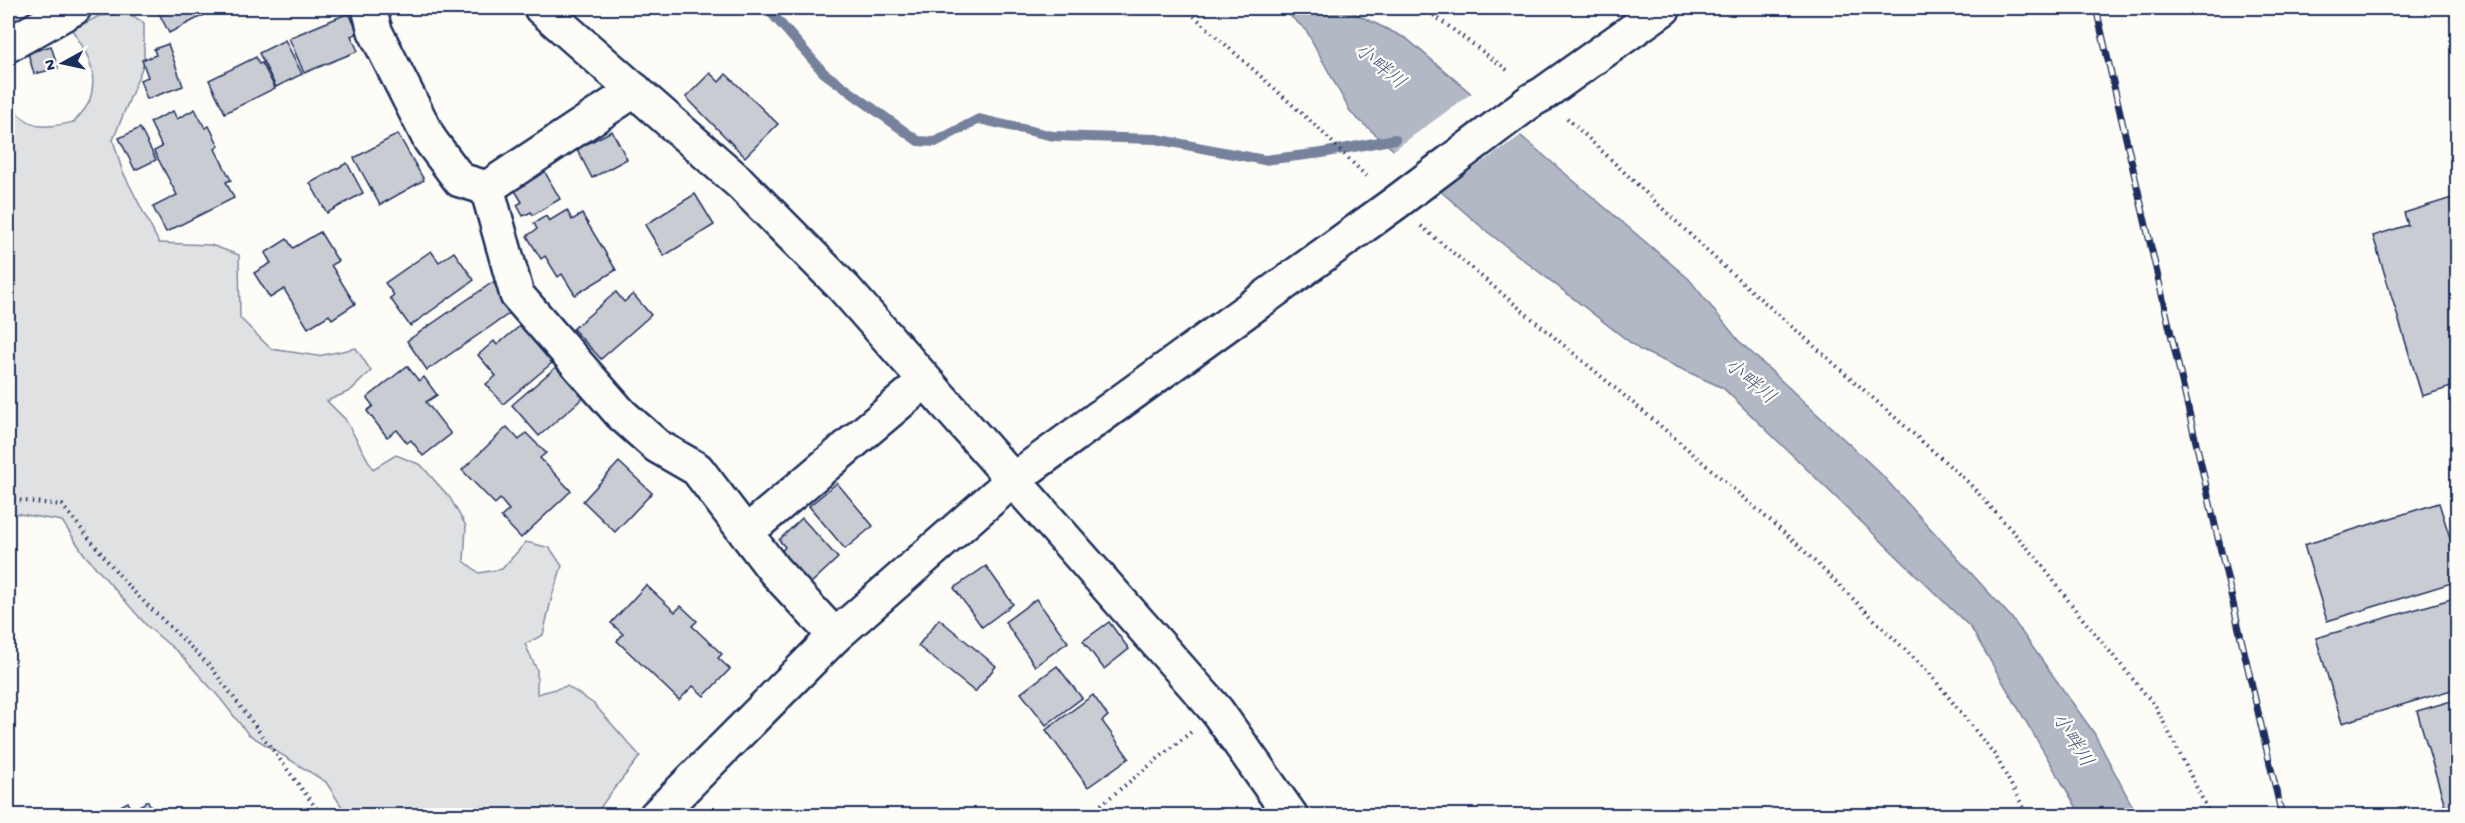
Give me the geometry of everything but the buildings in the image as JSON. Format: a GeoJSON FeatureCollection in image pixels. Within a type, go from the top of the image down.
{"type":"FeatureCollection","features":[{"type":"Feature","properties":{"kind":"street"},"geometry":{"type":"LineString","coordinates":[[8,45],[74,8]]}},
{"type":"Feature","properties":{"kind":"street"},"geometry":{"type":"LineString","coordinates":[[369,8],[375,32],[430,140],[460,180],[487,188]]}},
{"type":"Feature","properties":{"kind":"street"},"geometry":{"type":"LineString","coordinates":[[541,8],[740,183],[844,288],[1217,711],[1291,816]]}},
{"type":"Feature","properties":{"kind":"street"},"geometry":{"type":"LineString","coordinates":[[656,816],[835,636],[1014,479],[1532,100],[1561,82],[1664,8]]}},
{"type":"Feature","properties":{"kind":"street"},"geometry":{"type":"LineString","coordinates":[[487,188],[635,90]]}},
{"type":"Feature","properties":{"kind":"street"},"geometry":{"type":"LineString","coordinates":[[487,188],[517,295],[621,414],[657,446],[697,469],[774,570],[835,636]]}},
{"type":"Feature","properties":{"kind":"street"},"geometry":{"type":"LineString","coordinates":[[746,533],[925,381]]}},
{"type":"Feature","properties":{"kind":"path"},"geometry":{"type":"LineString","coordinates":[[1185,8],[1320,129],[1806,552],[1930,674],[1995,755],[2028,816]]}},
{"type":"Feature","properties":{"kind":"path"},"geometry":{"type":"LineString","coordinates":[[1596,147],[1720,263],[1968,482],[2035,556],[2077,612],[2156,707],[2211,816]]}},
{"type":"Feature","properties":{"kind":"path"},"geometry":{"type":"LineString","coordinates":[[8,499],[62,505],[129,586],[211,667],[322,816]]}},
{"type":"Feature","properties":{"kind":"path"},"geometry":{"type":"LineString","coordinates":[[1088,816],[1217,711]]}},
{"type":"Feature","properties":{"kind":"shaded area"},"geometry":{"type":"Polygon","coordinates":[[[128,13],[144,23],[144,63],[113,140],[122,170],[159,243],[211,245],[239,255],[240,318],[271,349],[318,356],[356,348],[371,371],[350,391],[327,401],[345,419],[373,469],[396,455],[421,465],[450,498],[466,526],[464,561],[479,573],[502,569],[526,542],[550,548],[562,566],[543,635],[525,644],[537,670],[537,694],[567,686],[594,704],[640,756],[596,815],[347,815],[326,782],[248,734],[219,697],[180,654],[147,626],[84,554],[62,521],[8,512],[8,105],[38,126],[74,122],[89,102],[93,82],[87,55],[72,30],[99,16],[128,13]]]}},
{"type":"Feature","properties":{"kind":"water","name":"小畔川"},"geometry":{"type":"Polygon","coordinates":[[[1281,8],[1344,8],[1407,39],[1689,279],[1738,340],[1880,473],[2011,617],[2094,733],[2137,815],[2081,815],[1971,628],[1723,388],[1640,350],[1485,230],[1351,113],[1306,30],[1281,8]]]}},
{"type":"Feature","properties":{"kind":"pier"},"geometry":{"type":"Polygon","coordinates":[[[1473,92],[1523,134],[1438,193],[1391,152],[1473,92]]]}},
{"type":"Feature","properties":{"kind":"waterway"},"geometry":{"type":"LineString","coordinates":[[767,8],[824,73],[918,141],[935,142],[979,119],[1053,136],[1156,139],[1264,160],[1322,153],[1395,139]]}},
{"type":"Feature","properties":{"kind":"railway"},"geometry":{"type":"LineString","coordinates":[[2096,8],[2282,816]]}}]}
